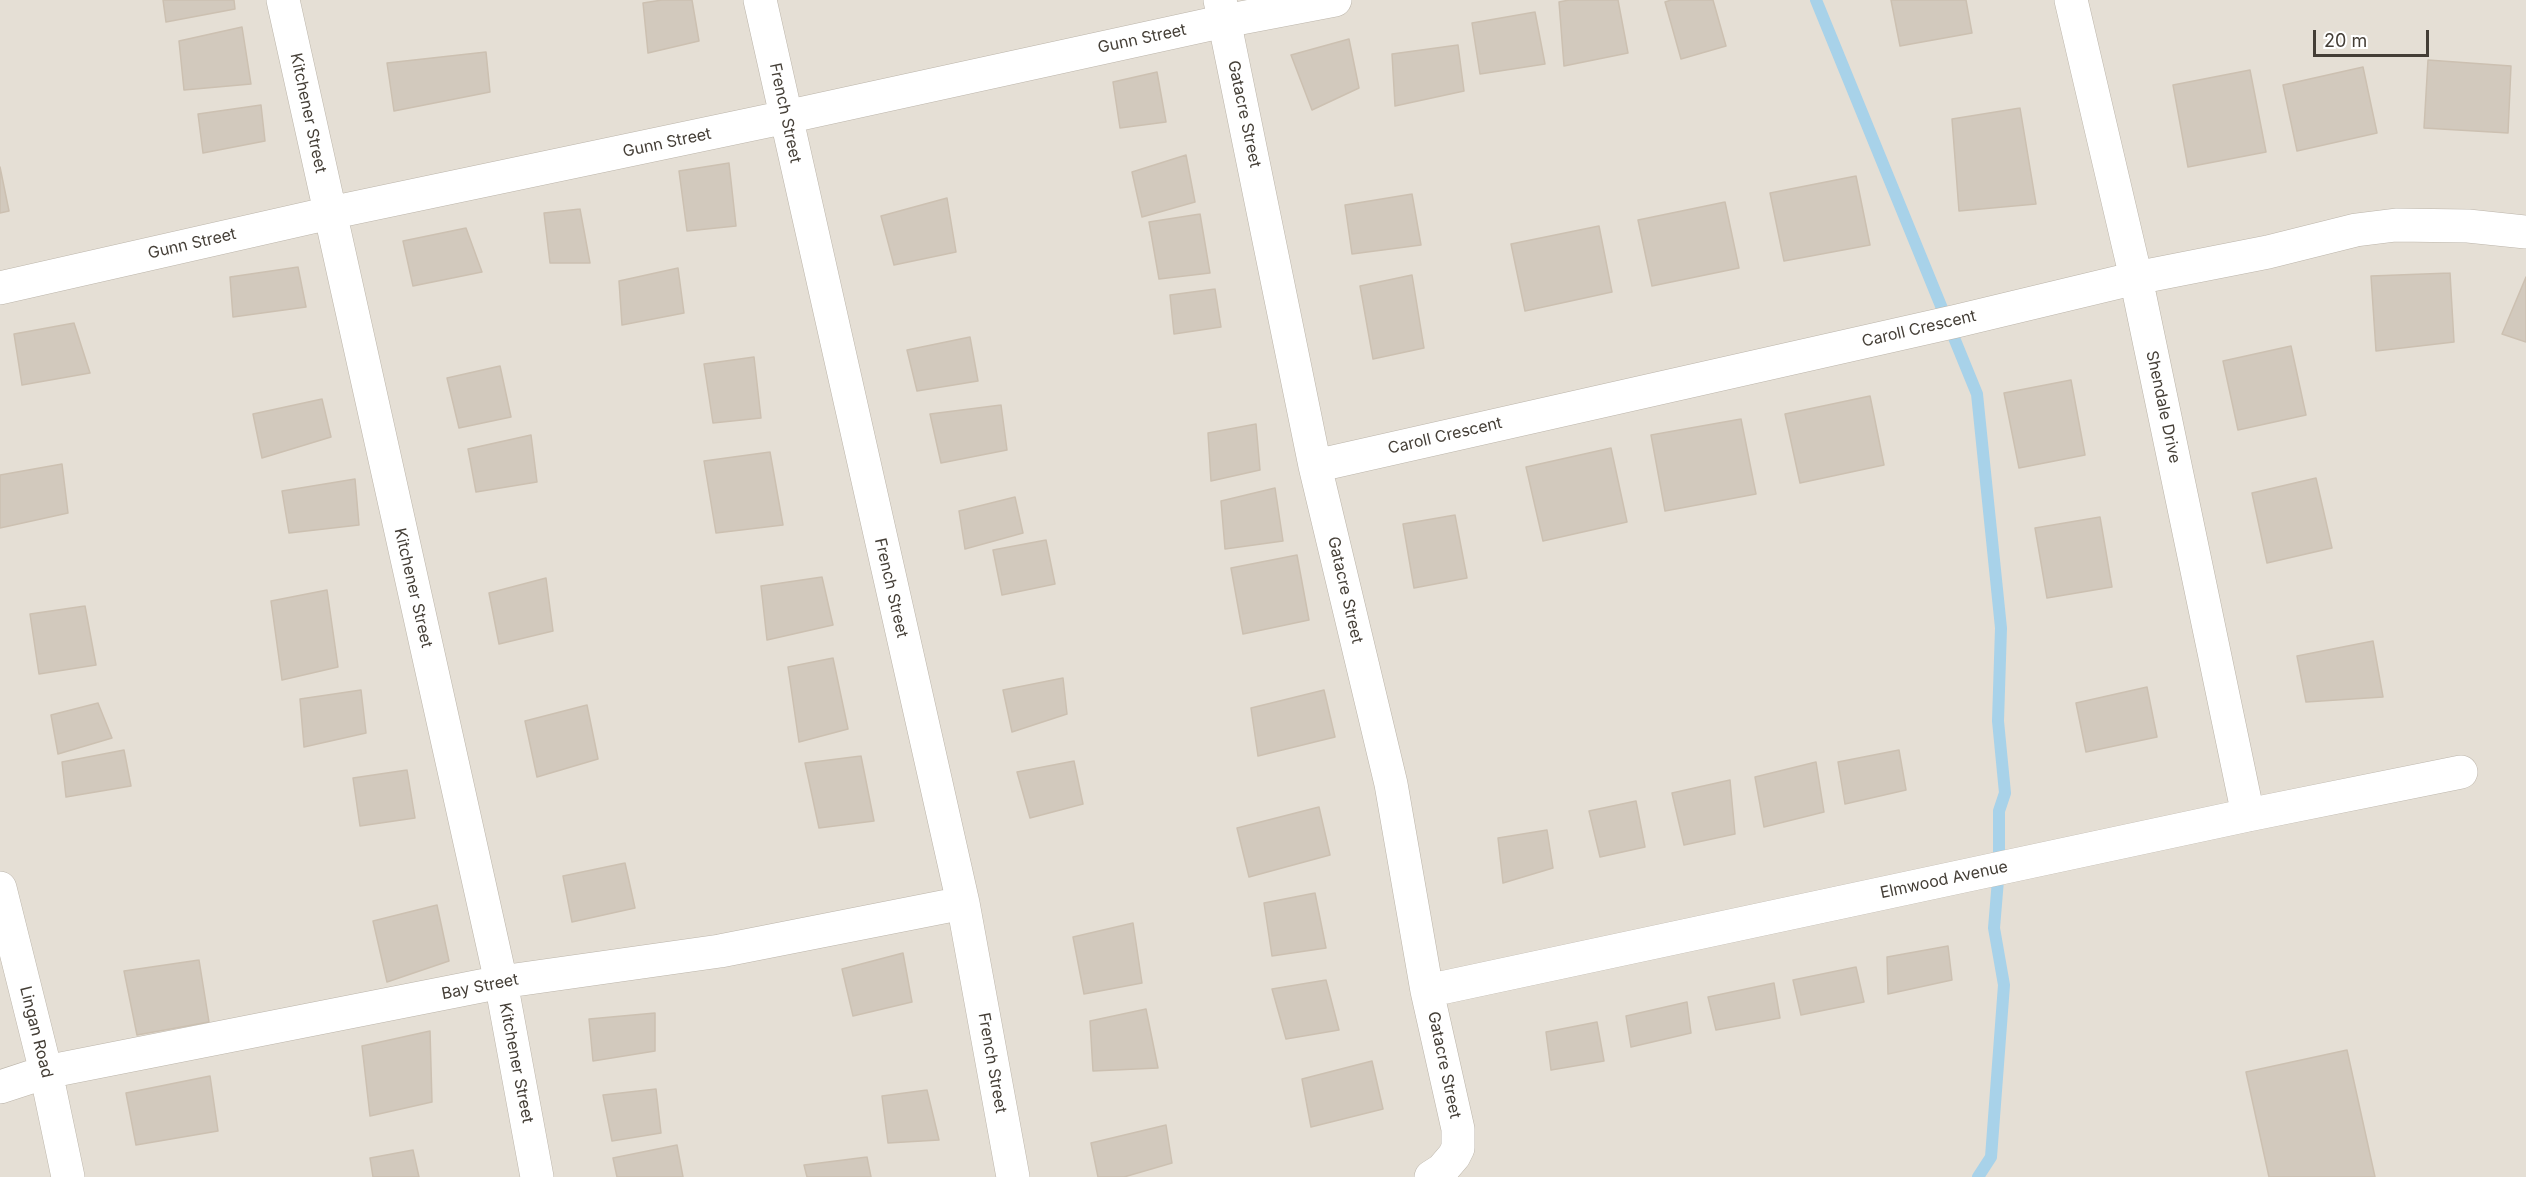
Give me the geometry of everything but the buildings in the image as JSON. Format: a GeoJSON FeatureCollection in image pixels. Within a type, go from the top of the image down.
{"type":"FeatureCollection","features":[{"type":"Feature","properties":{"kind":"street","name":"Kitchener Street"},"geometry":{"type":"LineString","coordinates":[[283,0],[501,982],[537,1177]]}},
{"type":"Feature","properties":{"kind":"street","name":"French Street"},"geometry":{"type":"LineString","coordinates":[[760,0],[963,903],[1013,1177]]}},
{"type":"Feature","properties":{"kind":"street","name":"Gunn Street"},"geometry":{"type":"LineString","coordinates":[[0,288],[330,213],[786,117],[1223,10],[1335,0]]}},
{"type":"Feature","properties":{"kind":"street","name":"Shendale Drive"},"geometry":{"type":"LineString","coordinates":[[2071,0],[2136,278],[2248,815]]}},
{"type":"Feature","properties":{"kind":"street","name":"Gatacre Street"},"geometry":{"type":"LineString","coordinates":[[1223,10],[1316,466],[1391,784],[1428,991],[1459,1138],[1458,1148],[1444,1173]]}},
{"type":"Feature","properties":{"kind":"street","name":"Caroll Crescent"},"geometry":{"type":"LineString","coordinates":[[1316,466],[1957,321],[2136,278],[2268,252],[2356,230],[2396,225],[2475,226],[2526,232]]}},
{"type":"Feature","properties":{"kind":"street","name":"Elmwood Avenue"},"geometry":{"type":"LineString","coordinates":[[1428,991],[2248,815],[2461,772]]}},
{"type":"Feature","properties":{"kind":"street","name":"Lingan Road"},"geometry":{"type":"LineString","coordinates":[[0,888],[46,1072],[68,1177]]}},
{"type":"Feature","properties":{"kind":"street","name":"Bay Street"},"geometry":{"type":"LineString","coordinates":[[0,1087],[46,1072],[501,982],[720,951],[963,903]]}},
{"type":"Feature","properties":{"kind":"shaded area"},"geometry":{"type":"Polygon","coordinates":[[[0,0],[2526,0],[2526,1177],[0,1177],[0,0]]]}},
{"type":"Feature","properties":{"kind":"waterway"},"geometry":{"type":"LineString","coordinates":[[1816,0],[1977,394],[2001,628],[1998,721],[2005,793],[1999,811],[1999,868],[1994,928],[2004,985],[1991,1157],[1978,1177]]}}]}
